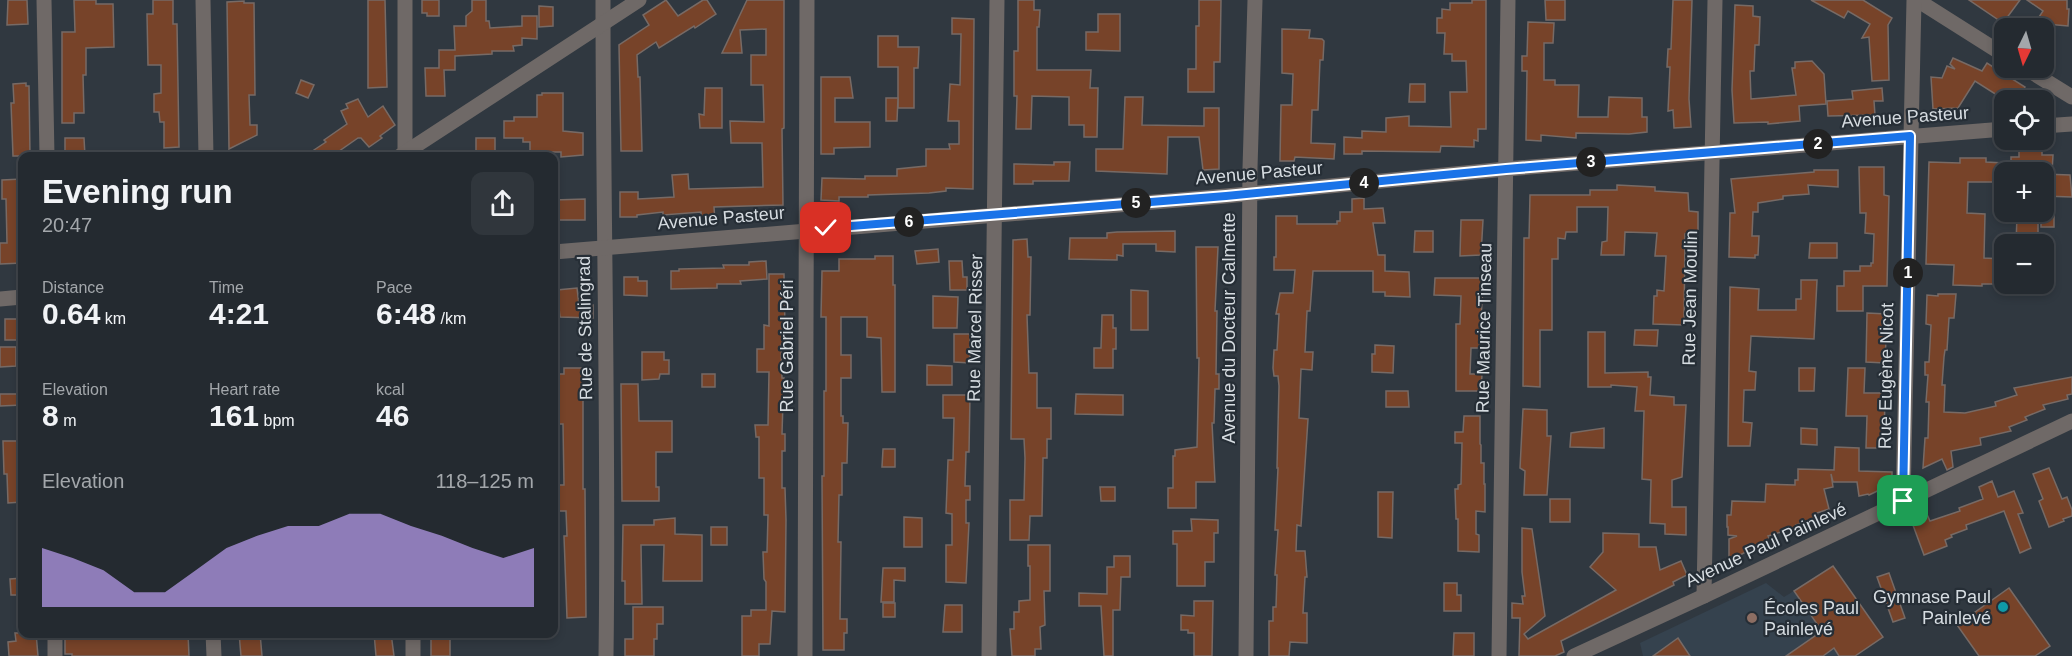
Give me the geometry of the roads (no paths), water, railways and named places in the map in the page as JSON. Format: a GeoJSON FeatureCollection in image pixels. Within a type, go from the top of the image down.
{"type":"FeatureCollection","features":[{"type":"Feature","properties":{"kind":"street"},"geometry":{"type":"LineString","coordinates":[[44,0],[47,152]]}},
{"type":"Feature","properties":{"kind":"street"},"geometry":{"type":"LineString","coordinates":[[203,0],[206,152]]}},
{"type":"Feature","properties":{"kind":"street"},"geometry":{"type":"LineString","coordinates":[[403,152],[405,0]]}},
{"type":"Feature","properties":{"kind":"street","name":"Rue de Stalingrad"},"geometry":{"type":"LineString","coordinates":[[603,0],[608,548],[606,656]]}},
{"type":"Feature","properties":{"kind":"street"},"geometry":{"type":"LineString","coordinates":[[408,152],[639,0]]}},
{"type":"Feature","properties":{"kind":"street","name":"Rue Gabriel Péri"},"geometry":{"type":"LineString","coordinates":[[805,656],[807,0]]}},
{"type":"Feature","properties":{"kind":"street","name":"Rue Marcel Risser"},"geometry":{"type":"LineString","coordinates":[[989,656],[997,0]]}},
{"type":"Feature","properties":{"kind":"street","name":"Avenue du Docteur Calmette"},"geometry":{"type":"LineString","coordinates":[[1246,656],[1250,194],[1255,0]]}},
{"type":"Feature","properties":{"kind":"street","name":"Rue Maurice Tinseau"},"geometry":{"type":"LineString","coordinates":[[1499,656],[1508,0]]}},
{"type":"Feature","properties":{"kind":"street","name":"Rue Jean Moulin"},"geometry":{"type":"LineString","coordinates":[[1704,596],[1715,0]]}},
{"type":"Feature","properties":{"kind":"street"},"geometry":{"type":"LineString","coordinates":[[1915,0],[1994,49]]}},
{"type":"Feature","properties":{"kind":"street","name":"Rue Eugène Nicot"},"geometry":{"type":"LineString","coordinates":[[1903,501],[1915,0]]}},
{"type":"Feature","properties":{"kind":"street"},"geometry":{"type":"LineString","coordinates":[[2041,78],[2072,97]]}},
{"type":"Feature","properties":{"kind":"street"},"geometry":{"type":"LineString","coordinates":[[2054,125],[2072,124]]}},
{"type":"Feature","properties":{"kind":"street","name":"Avenue Pasteur"},"geometry":{"type":"LineString","coordinates":[[558,252],[1250,194],[1506,169],[1994,130]]}},
{"type":"Feature","properties":{"kind":"street"},"geometry":{"type":"LineString","coordinates":[[0,299],[18,297]]}},
{"type":"Feature","properties":{"kind":"street","name":"Avenue Paul Painlevé"},"geometry":{"type":"LineString","coordinates":[[1574,656],[2072,421]]}},
{"type":"Feature","properties":{"kind":"street"},"geometry":{"type":"LineString","coordinates":[[55,638],[55,656]]}},
{"type":"Feature","properties":{"kind":"street"},"geometry":{"type":"LineString","coordinates":[[213,638],[214,656]]}},
{"type":"Feature","properties":{"kind":"street"},"geometry":{"type":"LineString","coordinates":[[413,638],[413,656]]}},
{"type":"Feature","properties":{"kind":"place","name":"Gymnase Paul Painlevé"},"geometry":{"type":"Point","coordinates":[2003,607]}},
{"type":"Feature","properties":{"kind":"place","name":"Écoles Paul Painlevé"},"geometry":{"type":"Point","coordinates":[1752,618]}}]}
